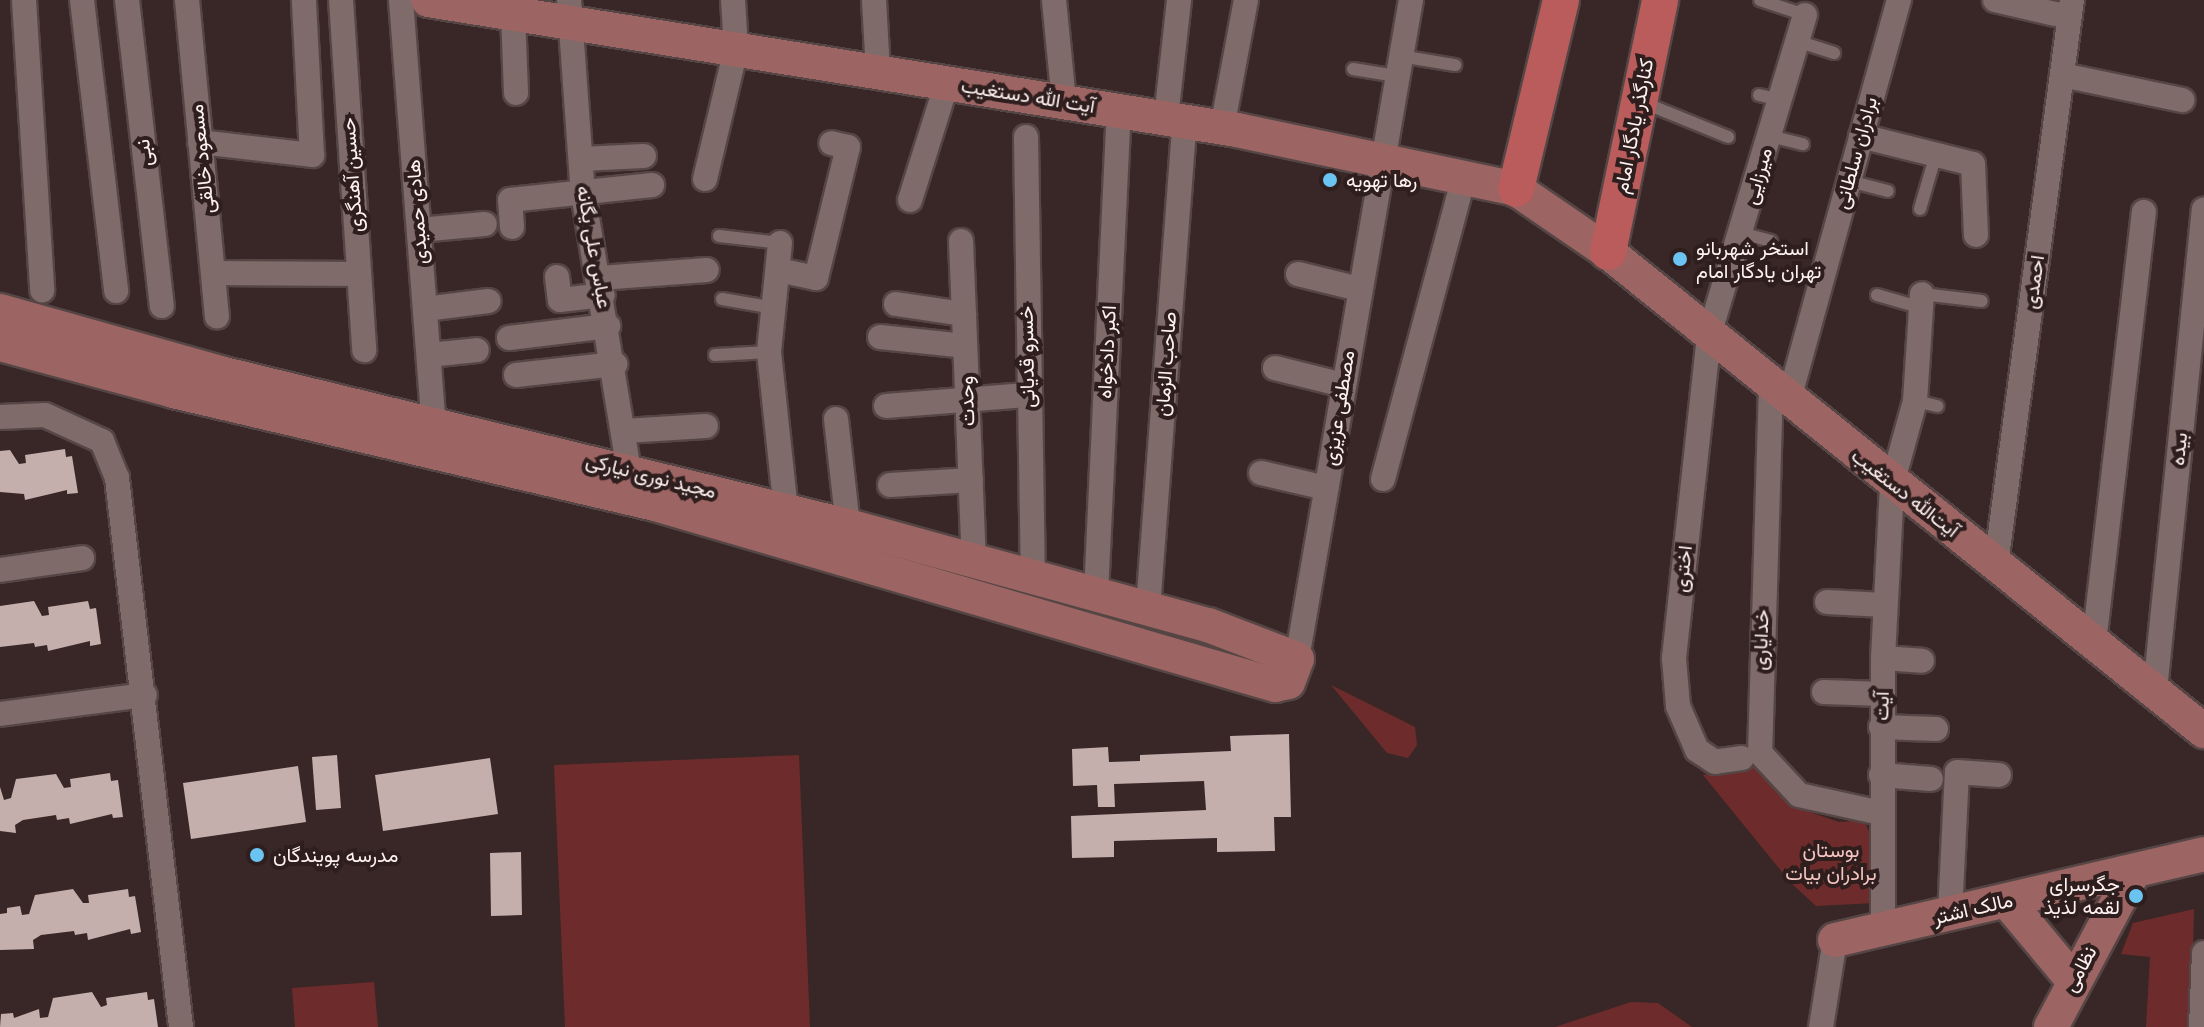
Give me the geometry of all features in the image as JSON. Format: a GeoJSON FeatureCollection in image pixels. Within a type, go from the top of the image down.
{"type":"FeatureCollection","features":[{"type":"Feature","properties":{"kind":"main road","name":"آیت الله دستغیب"},"geometry":{"type":"LineString","coordinates":[[428,0],[513,14],[570,12],[736,49],[1176,120],[1381,158],[1516,189],[1608,252]]}},
{"type":"Feature","properties":{"kind":"main road"},"geometry":{"type":"LineString","coordinates":[[1516,189],[1561,0]]}},
{"type":"Feature","properties":{"kind":"main road","name":"کنارگذر یادگار امام"},"geometry":{"type":"LineString","coordinates":[[1608,252],[1660,0]]}},
{"type":"Feature","properties":{"kind":"main road","name":"آیت‌الله دستغیب"},"geometry":{"type":"LineString","coordinates":[[1608,252],[1892,484],[2204,731]]}},
{"type":"Feature","properties":{"kind":"main road","name":"مجید نوری نیارکی"},"geometry":{"type":"LineString","coordinates":[[0,311],[432,438],[655,504],[1275,685],[1288,682],[1297,659],[1148,608],[629,470],[432,438],[174,391],[0,344]]}},
{"type":"Feature","properties":{"kind":"main road","name":"مالک اشتر"},"geometry":{"type":"LineString","coordinates":[[1835,940],[2204,854]]}},
{"type":"Feature","properties":{"kind":"main road","name":"نظامی"},"geometry":{"type":"LineString","coordinates":[[2051,1027],[2072,979],[2134,871]]}},
{"type":"Feature","properties":{"kind":"main road"},"geometry":{"type":"LineString","coordinates":[[2007,901],[2072,979]]}},
{"type":"Feature","properties":{"kind":"street"},"geometry":{"type":"LineString","coordinates":[[24,0],[42,290]]}},
{"type":"Feature","properties":{"kind":"street"},"geometry":{"type":"LineString","coordinates":[[82,0],[116,291]]}},
{"type":"Feature","properties":{"kind":"street","name":"نبی"},"geometry":{"type":"LineString","coordinates":[[127,0],[162,306]]}},
{"type":"Feature","properties":{"kind":"street","name":"مسعود خالقی"},"geometry":{"type":"LineString","coordinates":[[187,0],[217,317]]}},
{"type":"Feature","properties":{"kind":"street"},"geometry":{"type":"LineString","coordinates":[[200,142],[312,155],[304,0]]}},
{"type":"Feature","properties":{"kind":"street","name":"حسین آهنگری"},"geometry":{"type":"LineString","coordinates":[[341,0],[364,350]]}},
{"type":"Feature","properties":{"kind":"street","name":"هادی حمیدی"},"geometry":{"type":"LineString","coordinates":[[401,0],[429,355],[432,438]]}},
{"type":"Feature","properties":{"kind":"street"},"geometry":{"type":"LineString","coordinates":[[705,179],[736,49],[733,0]]}},
{"type":"Feature","properties":{"kind":"street"},"geometry":{"type":"LineString","coordinates":[[874,0],[878,72]]}},
{"type":"Feature","properties":{"kind":"street"},"geometry":{"type":"LineString","coordinates":[[1054,0],[1064,102]]}},
{"type":"Feature","properties":{"kind":"street","name":"صاحب الزمان"},"geometry":{"type":"LineString","coordinates":[[1148,608],[1176,120],[1179,0]]}},
{"type":"Feature","properties":{"kind":"street"},"geometry":{"type":"LineString","coordinates":[[1222,128],[1246,0]]}},
{"type":"Feature","properties":{"kind":"street","name":"مصطفی عزیزی"},"geometry":{"type":"LineString","coordinates":[[1297,659],[1381,158],[1411,0]]}},
{"type":"Feature","properties":{"kind":"street","name":"برادران سلطانی"},"geometry":{"type":"LineString","coordinates":[[1780,392],[1849,181],[1899,0]]}},
{"type":"Feature","properties":{"kind":"street"},"geometry":{"type":"LineString","coordinates":[[1995,0],[2063,7]]}},
{"type":"Feature","properties":{"kind":"street","name":"احمدی"},"geometry":{"type":"LineString","coordinates":[[1996,564],[2062,75],[2063,7]]}},
{"type":"Feature","properties":{"kind":"street","name":"عباس علی یگانه"},"geometry":{"type":"LineString","coordinates":[[570,12],[583,193],[615,364],[629,470]]}},
{"type":"Feature","properties":{"kind":"street"},"geometry":{"type":"LineString","coordinates":[[513,14],[516,93]]}},
{"type":"Feature","properties":{"kind":"street","name":"میرزایی"},"geometry":{"type":"LineString","coordinates":[[1709,335],[1741,233],[1752,162],[1770,136],[1770,97],[1797,41],[1805,15]]}},
{"type":"Feature","properties":{"kind":"street"},"geometry":{"type":"LineString","coordinates":[[2062,75],[2182,100]]}},
{"type":"Feature","properties":{"kind":"street"},"geometry":{"type":"LineString","coordinates":[[910,200],[947,83]]}},
{"type":"Feature","properties":{"kind":"street","name":"اکبر دادخواه"},"geometry":{"type":"LineString","coordinates":[[1096,594],[1119,111]]}},
{"type":"Feature","properties":{"kind":"street"},"geometry":{"type":"LineString","coordinates":[[1861,136],[1973,164],[1976,235]]}},
{"type":"Feature","properties":{"kind":"street","name":"خسرو قدیانی"},"geometry":{"type":"LineString","coordinates":[[1026,137],[1027,395],[1033,577]]}},
{"type":"Feature","properties":{"kind":"street"},"geometry":{"type":"LineString","coordinates":[[778,270],[816,278],[848,147],[831,143]]}},
{"type":"Feature","properties":{"kind":"street"},"geometry":{"type":"LineString","coordinates":[[581,159],[644,156]]}},
{"type":"Feature","properties":{"kind":"street"},"geometry":{"type":"LineString","coordinates":[[1383,479],[1464,177]]}},
{"type":"Feature","properties":{"kind":"street"},"geometry":{"type":"LineString","coordinates":[[512,227],[510,200],[652,185]]}},
{"type":"Feature","properties":{"kind":"street","name":"بیده"},"geometry":{"type":"LineString","coordinates":[[2155,690],[2204,209]]}},
{"type":"Feature","properties":{"kind":"street"},"geometry":{"type":"LineString","coordinates":[[2094,643],[2144,212]]}},
{"type":"Feature","properties":{"kind":"street"},"geometry":{"type":"LineString","coordinates":[[419,230],[485,224]]}},
{"type":"Feature","properties":{"kind":"street","name":"وحدت"},"geometry":{"type":"LineString","coordinates":[[961,241],[974,561]]}},
{"type":"Feature","properties":{"kind":"street"},"geometry":{"type":"LineString","coordinates":[[780,243],[769,352],[786,511]]}},
{"type":"Feature","properties":{"kind":"street"},"geometry":{"type":"LineString","coordinates":[[557,277],[560,300],[602,286],[707,270]]}},
{"type":"Feature","properties":{"kind":"street"},"geometry":{"type":"LineString","coordinates":[[213,273],[359,274]]}},
{"type":"Feature","properties":{"kind":"street"},"geometry":{"type":"LineString","coordinates":[[1298,274],[1359,289]]}},
{"type":"Feature","properties":{"kind":"street"},"geometry":{"type":"LineString","coordinates":[[425,309],[488,301]]}},
{"type":"Feature","properties":{"kind":"street","name":"آیت"},"geometry":{"type":"LineString","coordinates":[[1883,928],[1881,727],[1884,605],[1892,484],[1926,403],[1922,301]]}},
{"type":"Feature","properties":{"kind":"street"},"geometry":{"type":"LineString","coordinates":[[896,304],[964,314]]}},
{"type":"Feature","properties":{"kind":"street"},"geometry":{"type":"LineString","coordinates":[[509,338],[608,326]]}},
{"type":"Feature","properties":{"kind":"street","name":"اختری"},"geometry":{"type":"LineString","coordinates":[[1709,335],[1674,685],[1683,721],[1705,759],[1742,758]]}},
{"type":"Feature","properties":{"kind":"street"},"geometry":{"type":"LineString","coordinates":[[880,337],[965,346]]}},
{"type":"Feature","properties":{"kind":"street"},"geometry":{"type":"LineString","coordinates":[[429,355],[477,350]]}},
{"type":"Feature","properties":{"kind":"street"},"geometry":{"type":"LineString","coordinates":[[516,375],[615,364]]}},
{"type":"Feature","properties":{"kind":"street"},"geometry":{"type":"LineString","coordinates":[[1275,368],[1343,385]]}},
{"type":"Feature","properties":{"kind":"street","name":"خدایاری"},"geometry":{"type":"LineString","coordinates":[[1780,392],[1760,753],[1799,795],[1881,813]]}},
{"type":"Feature","properties":{"kind":"street"},"geometry":{"type":"LineString","coordinates":[[886,406],[1027,395]]}},
{"type":"Feature","properties":{"kind":"street"},"geometry":{"type":"LineString","coordinates":[[0,417],[45,415],[102,441],[117,478],[145,695],[181,1027]]}},
{"type":"Feature","properties":{"kind":"street"},"geometry":{"type":"LineString","coordinates":[[836,419],[848,526]]}},
{"type":"Feature","properties":{"kind":"street"},"geometry":{"type":"LineString","coordinates":[[624,431],[706,426]]}},
{"type":"Feature","properties":{"kind":"street"},"geometry":{"type":"LineString","coordinates":[[1261,473],[1326,488]]}},
{"type":"Feature","properties":{"kind":"street"},"geometry":{"type":"LineString","coordinates":[[890,485],[971,480]]}},
{"type":"Feature","properties":{"kind":"street"},"geometry":{"type":"LineString","coordinates":[[0,570],[82,558]]}},
{"type":"Feature","properties":{"kind":"street"},"geometry":{"type":"LineString","coordinates":[[1827,602],[1884,605]]}},
{"type":"Feature","properties":{"kind":"street"},"geometry":{"type":"LineString","coordinates":[[1883,658],[1922,661]]}},
{"type":"Feature","properties":{"kind":"street"},"geometry":{"type":"LineString","coordinates":[[1824,692],[1882,694]]}},
{"type":"Feature","properties":{"kind":"street"},"geometry":{"type":"LineString","coordinates":[[0,714],[145,695]]}},
{"type":"Feature","properties":{"kind":"street"},"geometry":{"type":"LineString","coordinates":[[1881,727],[1936,729]]}},
{"type":"Feature","properties":{"kind":"street"},"geometry":{"type":"LineString","coordinates":[[1950,914],[1957,772],[1999,775]]}},
{"type":"Feature","properties":{"kind":"street"},"geometry":{"type":"LineString","coordinates":[[1881,775],[1931,779]]}},
{"type":"Feature","properties":{"kind":"street"},"geometry":{"type":"LineString","coordinates":[[1821,1027],[1835,940]]}},
{"type":"Feature","properties":{"kind":"street"},"geometry":{"type":"LineString","coordinates":[[2201,1027],[2204,953]]}},
{"type":"Feature","properties":{"kind":"lane"},"geometry":{"type":"LineString","coordinates":[[1760,0],[1805,15]]}},
{"type":"Feature","properties":{"kind":"lane"},"geometry":{"type":"LineString","coordinates":[[1797,41],[1834,53]]}},
{"type":"Feature","properties":{"kind":"lane"},"geometry":{"type":"LineString","coordinates":[[1353,69],[1455,65]]}},
{"type":"Feature","properties":{"kind":"lane"},"geometry":{"type":"LineString","coordinates":[[1639,101],[1728,137]]}},
{"type":"Feature","properties":{"kind":"lane"},"geometry":{"type":"LineString","coordinates":[[1770,136],[1803,144]]}},
{"type":"Feature","properties":{"kind":"lane"},"geometry":{"type":"LineString","coordinates":[[1920,209],[1936,154]]}},
{"type":"Feature","properties":{"kind":"lane"},"geometry":{"type":"LineString","coordinates":[[1849,181],[1888,191]]}},
{"type":"Feature","properties":{"kind":"lane"},"geometry":{"type":"LineString","coordinates":[[1741,233],[1771,241]]}},
{"type":"Feature","properties":{"kind":"lane"},"geometry":{"type":"LineString","coordinates":[[719,236],[780,243]]}},
{"type":"Feature","properties":{"kind":"lane"},"geometry":{"type":"LineString","coordinates":[[1877,295],[1922,301],[1982,301]]}},
{"type":"Feature","properties":{"kind":"lane"},"geometry":{"type":"LineString","coordinates":[[722,299],[774,308]]}},
{"type":"Feature","properties":{"kind":"lane"},"geometry":{"type":"LineString","coordinates":[[715,355],[769,352]]}},
{"type":"Feature","properties":{"kind":"green space"},"geometry":{"type":"Polygon","coordinates":[[[1331,685],[1415,727],[1417,745],[1408,758],[1387,753],[1331,685]]]}},
{"type":"Feature","properties":{"kind":"green space"},"geometry":{"type":"Polygon","coordinates":[[[799,755],[810,1027],[565,1027],[554,765],[799,755]]]}},
{"type":"Feature","properties":{"kind":"green space","name":"بوستان برادران بیات"},"geometry":{"type":"Polygon","coordinates":[[[1756,765],[1795,807],[1839,822],[1864,820],[1874,843],[1875,903],[1816,906],[1791,883],[1703,775],[1756,765]]]}},
{"type":"Feature","properties":{"kind":"green space"},"geometry":{"type":"Polygon","coordinates":[[[2194,909],[2191,1027],[2146,1027],[2150,957],[2121,954],[2133,923],[2194,909]]]}},
{"type":"Feature","properties":{"kind":"green space"},"geometry":{"type":"Polygon","coordinates":[[[374,982],[378,1027],[295,1027],[292,988],[374,982]]]}},
{"type":"Feature","properties":{"kind":"green space"},"geometry":{"type":"Polygon","coordinates":[[[1631,1002],[1658,1003],[1692,1027],[1555,1027],[1631,1002]]]}},
{"type":"Feature","properties":{"kind":"building"},"geometry":{"type":"Polygon","coordinates":[[[65,449],[66,457],[72,456],[78,493],[67,494],[67,490],[25,500],[24,494],[0,492],[0,451],[10,450],[19,464],[26,463],[25,455],[65,449]]]}},
{"type":"Feature","properties":{"kind":"building"},"geometry":{"type":"Polygon","coordinates":[[[34,601],[42,616],[49,615],[48,607],[88,601],[90,609],[96,608],[101,644],[90,646],[90,641],[48,651],[47,645],[35,647],[34,643],[0,647],[0,606],[34,601]]]}},
{"type":"Feature","properties":{"kind":"building"},"geometry":{"type":"Polygon","coordinates":[[[1289,734],[1291,817],[1274,817],[1275,851],[1217,852],[1217,838],[1114,841],[1114,857],[1072,858],[1071,816],[1206,810],[1204,781],[1114,784],[1115,807],[1098,807],[1097,785],[1073,786],[1072,749],[1108,747],[1109,762],[1140,761],[1140,755],[1231,751],[1230,736],[1289,734]]]}},
{"type":"Feature","properties":{"kind":"building"},"geometry":{"type":"Polygon","coordinates":[[[337,755],[341,808],[316,810],[312,757],[337,755]]]}},
{"type":"Feature","properties":{"kind":"building"},"geometry":{"type":"Polygon","coordinates":[[[490,758],[498,814],[383,831],[375,775],[490,758]]]}},
{"type":"Feature","properties":{"kind":"building"},"geometry":{"type":"Polygon","coordinates":[[[298,766],[306,822],[191,839],[183,783],[298,766]]]}},
{"type":"Feature","properties":{"kind":"building"},"geometry":{"type":"Polygon","coordinates":[[[110,773],[111,781],[118,780],[123,817],[113,818],[112,814],[70,824],[69,818],[57,820],[56,815],[23,820],[15,825],[16,833],[0,831],[0,787],[4,800],[11,798],[16,779],[56,774],[64,788],[71,787],[70,779],[110,773]]]}},
{"type":"Feature","properties":{"kind":"building"},"geometry":{"type":"Polygon","coordinates":[[[521,852],[522,915],[491,916],[490,853],[521,852]]]}},
{"type":"Feature","properties":{"kind":"building"},"geometry":{"type":"Polygon","coordinates":[[[73,889],[83,903],[89,903],[88,895],[128,889],[129,897],[135,896],[141,932],[131,934],[130,929],[88,940],[87,933],[75,935],[74,931],[41,935],[33,940],[34,949],[0,950],[0,914],[7,913],[7,908],[20,906],[22,915],[29,914],[35,895],[73,889]]]}},
{"type":"Feature","properties":{"kind":"building"},"geometry":{"type":"Polygon","coordinates":[[[92,992],[101,1007],[107,1005],[106,998],[147,992],[148,1000],[154,999],[158,1027],[0,1027],[1,1014],[13,1013],[14,1018],[39,1009],[40,1018],[48,1017],[53,998],[92,992]]]}},
{"type":"Feature","properties":{"kind":"place","name":"رها تهویه"},"geometry":{"type":"Point","coordinates":[1330,180]}},
{"type":"Feature","properties":{"kind":"place","name":"استخر شهربانو تهران یادگار امام"},"geometry":{"type":"Point","coordinates":[1680,259]}},
{"type":"Feature","properties":{"kind":"place","name":"مدرسه پویندگان"},"geometry":{"type":"Point","coordinates":[257,855]}},
{"type":"Feature","properties":{"kind":"place","name":"جگرسرای لقمه لذیذ"},"geometry":{"type":"Point","coordinates":[2136,896]}}]}
